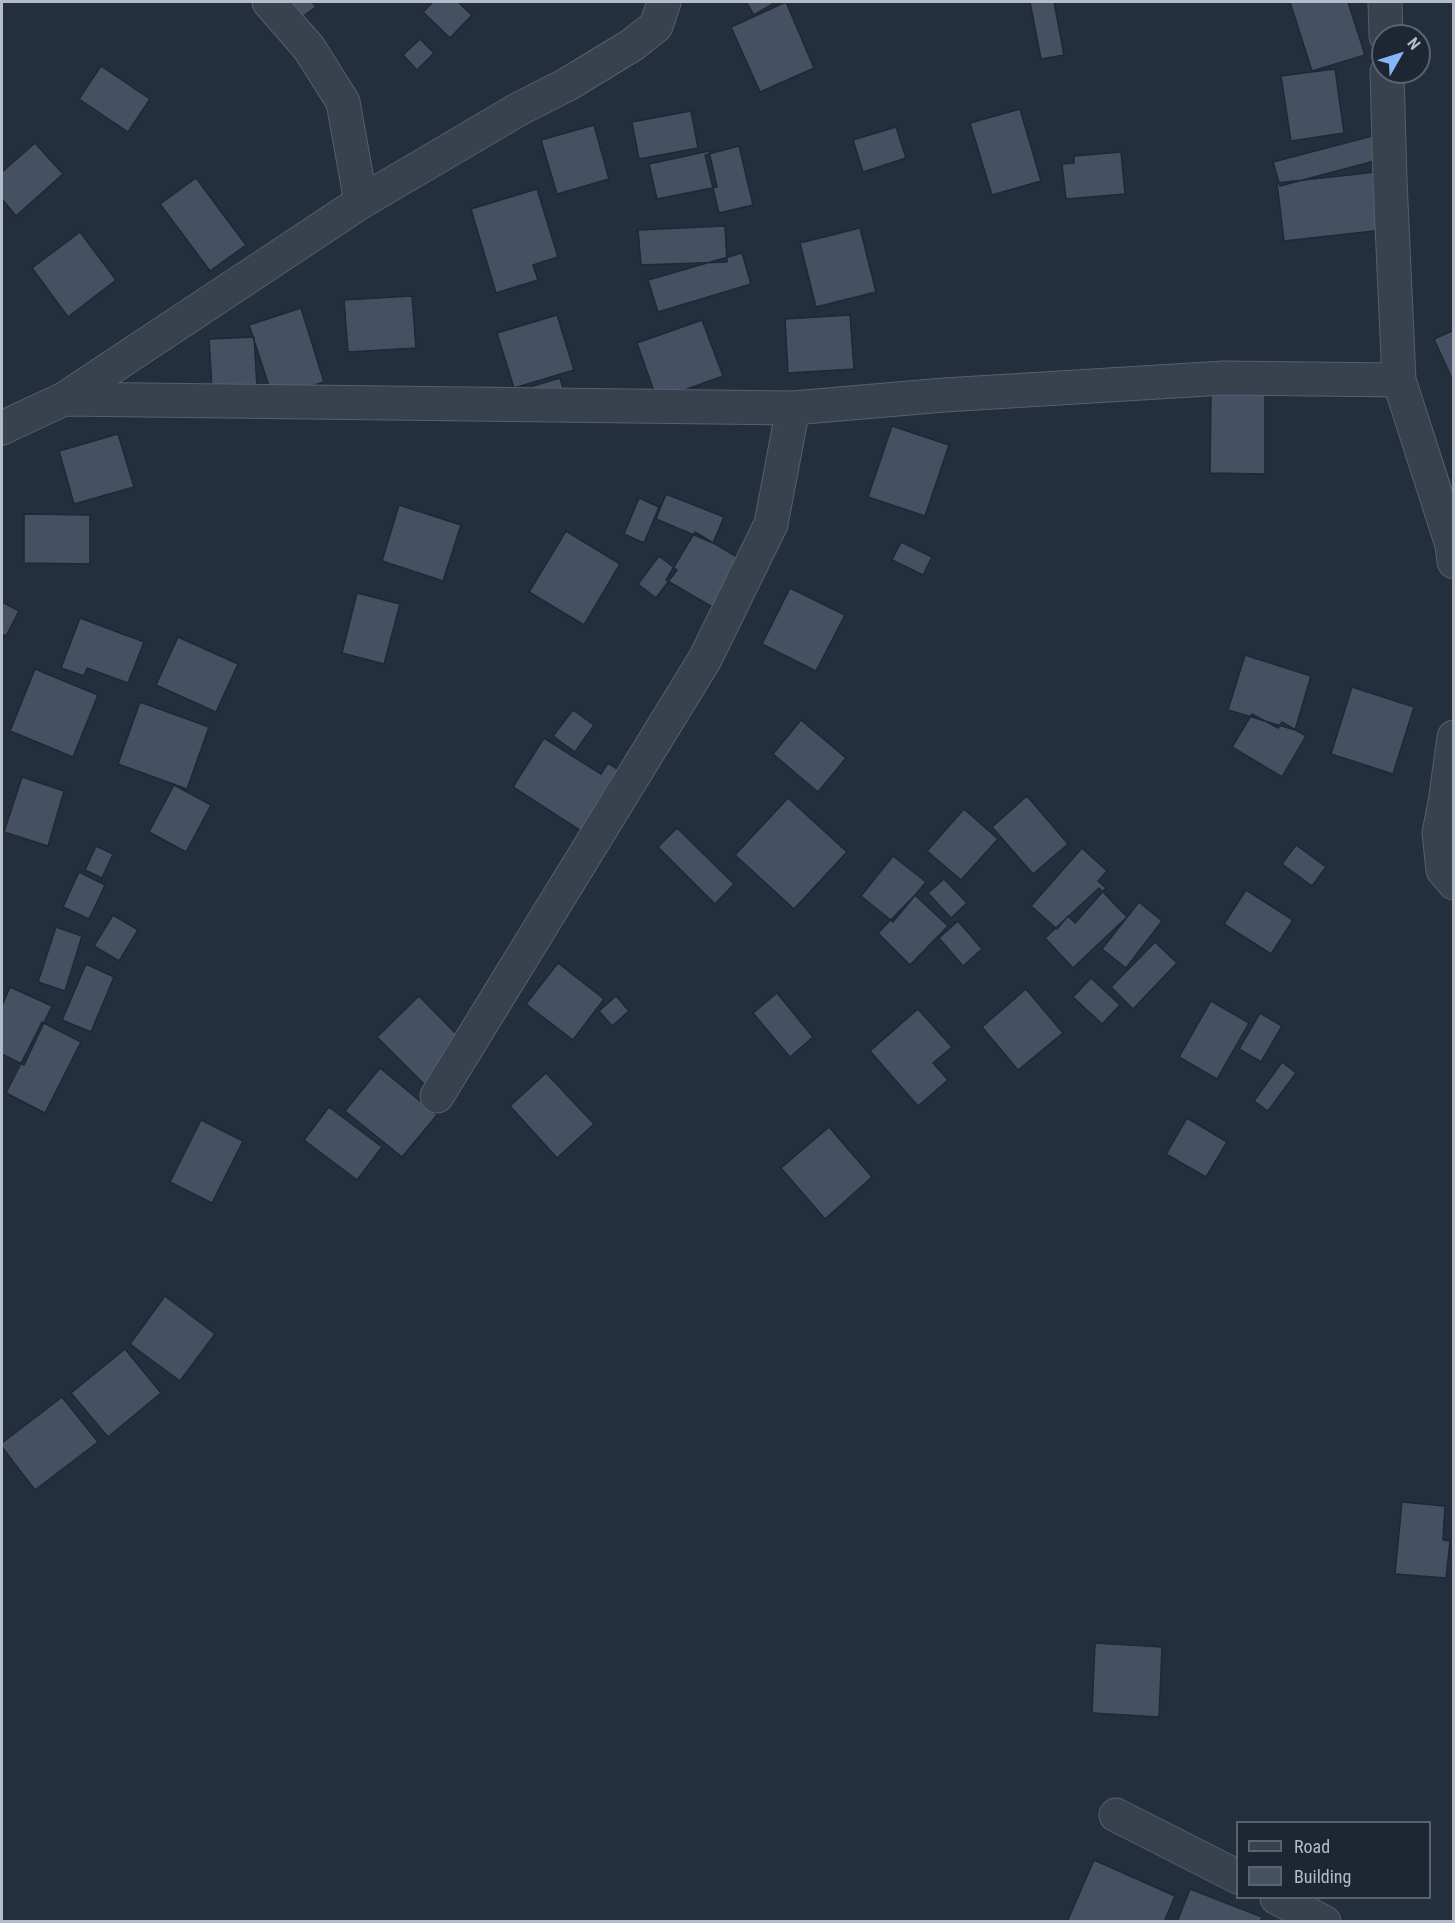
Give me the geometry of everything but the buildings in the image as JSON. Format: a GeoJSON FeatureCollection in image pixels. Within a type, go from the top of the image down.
{"type":"FeatureCollection","features":[{"type":"Feature","properties":{"kind":"street"},"geometry":{"type":"LineString","coordinates":[[269,2],[309,48],[343,102],[361,202]]}},
{"type":"Feature","properties":{"kind":"street"},"geometry":{"type":"LineString","coordinates":[[2,428],[64,399],[361,202],[632,45],[656,26],[664,2]]}},
{"type":"Feature","properties":{"kind":"street"},"geometry":{"type":"LineString","coordinates":[[1385,2],[1386,24]]}},
{"type":"Feature","properties":{"kind":"street"},"geometry":{"type":"LineString","coordinates":[[1387,84],[1399,380],[1452,545],[1454,562]]}},
{"type":"Feature","properties":{"kind":"street"},"geometry":{"type":"LineString","coordinates":[[64,399],[793,408],[944,394],[1224,378],[1399,380]]}},
{"type":"Feature","properties":{"kind":"street"},"geometry":{"type":"LineString","coordinates":[[437,1096],[705,659],[771,524],[793,408]]}},
{"type":"Feature","properties":{"kind":"street"},"geometry":{"type":"LineString","coordinates":[[1454,737],[1445,802],[1438,833],[1443,870],[1454,883]]}},
{"type":"Feature","properties":{"kind":"street"},"geometry":{"type":"LineString","coordinates":[[1116,1815],[1236,1876]]}},
{"type":"Feature","properties":{"kind":"street"},"geometry":{"type":"LineString","coordinates":[[1279,1899],[1324,1922]]}}]}
